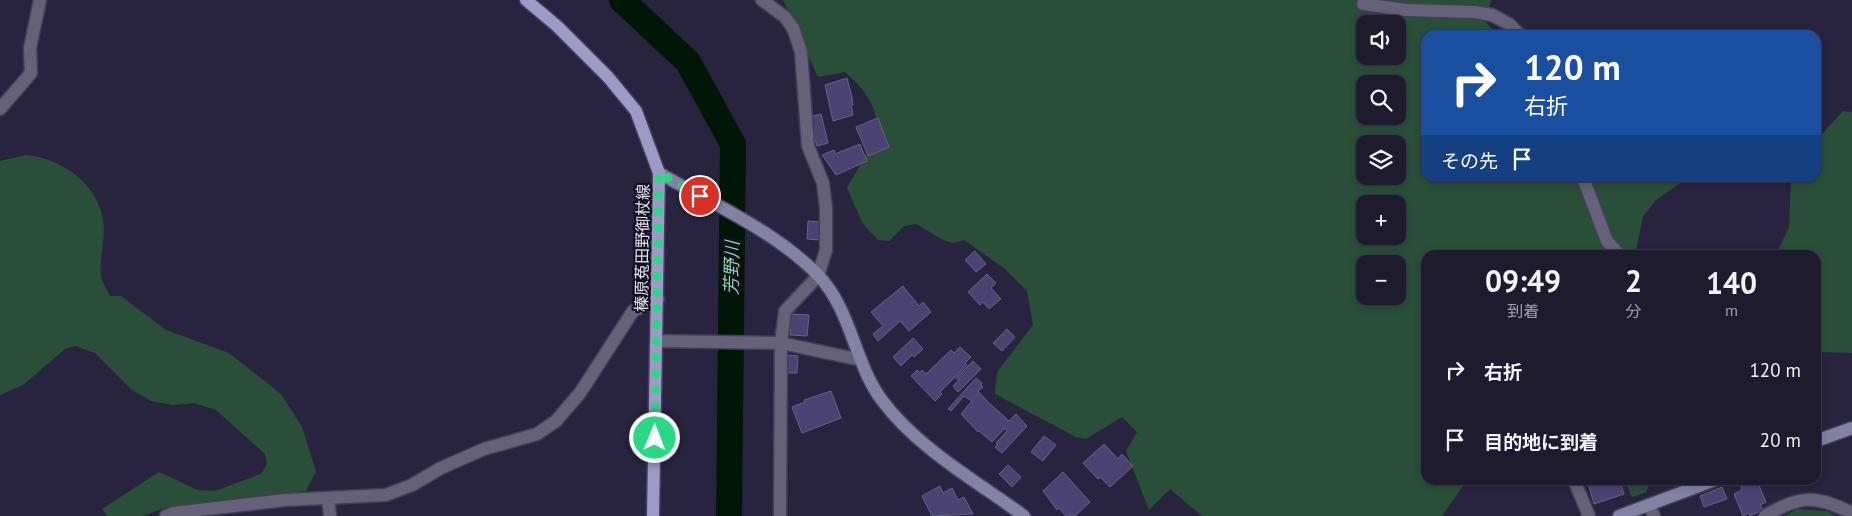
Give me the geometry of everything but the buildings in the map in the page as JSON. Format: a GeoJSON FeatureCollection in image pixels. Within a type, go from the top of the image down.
{"type":"FeatureCollection","features":[{"type":"Feature","properties":{"kind":"main road","name":"榛原菟田野御杖線"},"geometry":{"type":"LineString","coordinates":[[526,0],[557,26],[608,77],[636,111],[664,175],[658,300],[663,341],[653,516]]}},
{"type":"Feature","properties":{"kind":"street"},"geometry":{"type":"LineString","coordinates":[[0,110],[31,73],[30,48],[40,0]]}},
{"type":"Feature","properties":{"kind":"street"},"geometry":{"type":"LineString","coordinates":[[762,0],[785,17],[793,28],[801,52],[808,146],[823,184],[826,209],[826,250],[818,276],[785,311],[781,343],[780,516]]}},
{"type":"Feature","properties":{"kind":"street"},"geometry":{"type":"LineString","coordinates":[[1363,4],[1406,10],[1475,12],[1492,15],[1509,24],[1515,30]]}},
{"type":"Feature","properties":{"kind":"street"},"geometry":{"type":"LineString","coordinates":[[664,175],[780,242],[818,276],[846,318],[861,360],[880,398],[915,437],[1024,516]]}},
{"type":"Feature","properties":{"kind":"street"},"geometry":{"type":"LineString","coordinates":[[1585,182],[1607,241],[1615,250]]}},
{"type":"Feature","properties":{"kind":"street"},"geometry":{"type":"LineString","coordinates":[[166,516],[173,513],[276,501],[386,495],[412,485],[441,468],[484,449],[537,434],[556,421],[580,393],[633,310],[658,300]]}},
{"type":"Feature","properties":{"kind":"street"},"geometry":{"type":"LineString","coordinates":[[663,341],[781,343],[861,360]]}},
{"type":"Feature","properties":{"kind":"street"},"geometry":{"type":"LineString","coordinates":[[1821,439],[1852,428]]}},
{"type":"Feature","properties":{"kind":"street"},"geometry":{"type":"LineString","coordinates":[[1576,485],[1589,516]]}},
{"type":"Feature","properties":{"kind":"street"},"geometry":{"type":"LineString","coordinates":[[1619,516],[1651,511],[1705,485]]}},
{"type":"Feature","properties":{"kind":"street"},"geometry":{"type":"LineString","coordinates":[[328,498],[330,516]]}},
{"type":"Feature","properties":{"kind":"street"},"geometry":{"type":"LineString","coordinates":[[1765,516],[1785,504],[1807,498],[1839,506],[1852,513]]}},
{"type":"Feature","properties":{"kind":"green space"},"geometry":{"type":"Polygon","coordinates":[[[783,0],[1491,0],[1485,21],[1493,30],[1421,30],[1421,182],[1682,182],[1656,200],[1643,217],[1636,250],[1421,250],[1421,485],[1464,485],[1442,516],[1202,516],[1170,489],[1149,510],[1126,451],[1137,432],[1122,417],[1086,439],[1076,437],[995,394],[997,372],[1033,325],[1027,291],[1004,268],[964,240],[953,243],[943,240],[916,224],[904,226],[889,241],[878,240],[863,224],[847,188],[874,141],[877,126],[873,108],[858,84],[845,72],[818,77],[783,0]]]}},
{"type":"Feature","properties":{"kind":"green space"},"geometry":{"type":"Polygon","coordinates":[[[1843,111],[1852,112],[1852,353],[1821,352],[1821,250],[1778,250],[1789,227],[1791,182],[1821,182],[1821,132],[1823,133],[1843,111]]]}},
{"type":"Feature","properties":{"kind":"green space"},"geometry":{"type":"Polygon","coordinates":[[[26,155],[52,161],[64,167],[86,184],[94,195],[100,207],[104,227],[101,277],[110,296],[121,296],[166,330],[229,353],[281,394],[302,427],[316,471],[306,491],[167,507],[143,516],[107,516],[102,509],[159,472],[198,490],[215,491],[261,474],[267,464],[265,454],[216,410],[194,403],[173,405],[151,401],[132,390],[95,353],[75,346],[65,349],[23,385],[0,395],[0,161],[26,155]]]}},
{"type":"Feature","properties":{"kind":"green space"},"geometry":{"type":"Polygon","coordinates":[[[1648,485],[1647,492],[1632,497],[1627,486],[1648,485]]]}},
{"type":"Feature","properties":{"kind":"green space"},"geometry":{"type":"Polygon","coordinates":[[[1797,509],[1827,511],[1836,516],[1784,516],[1797,509]]]}},
{"type":"Feature","properties":{"kind":"waterway","name":"芳野川"},"geometry":{"type":"LineString","coordinates":[[622,0],[688,62],[733,144],[729,516]]}},
{"type":"Feature","properties":{"kind":"route"},"geometry":{"type":"LineString","coordinates":[[655,438],[659,173],[700,196]]}}]}
